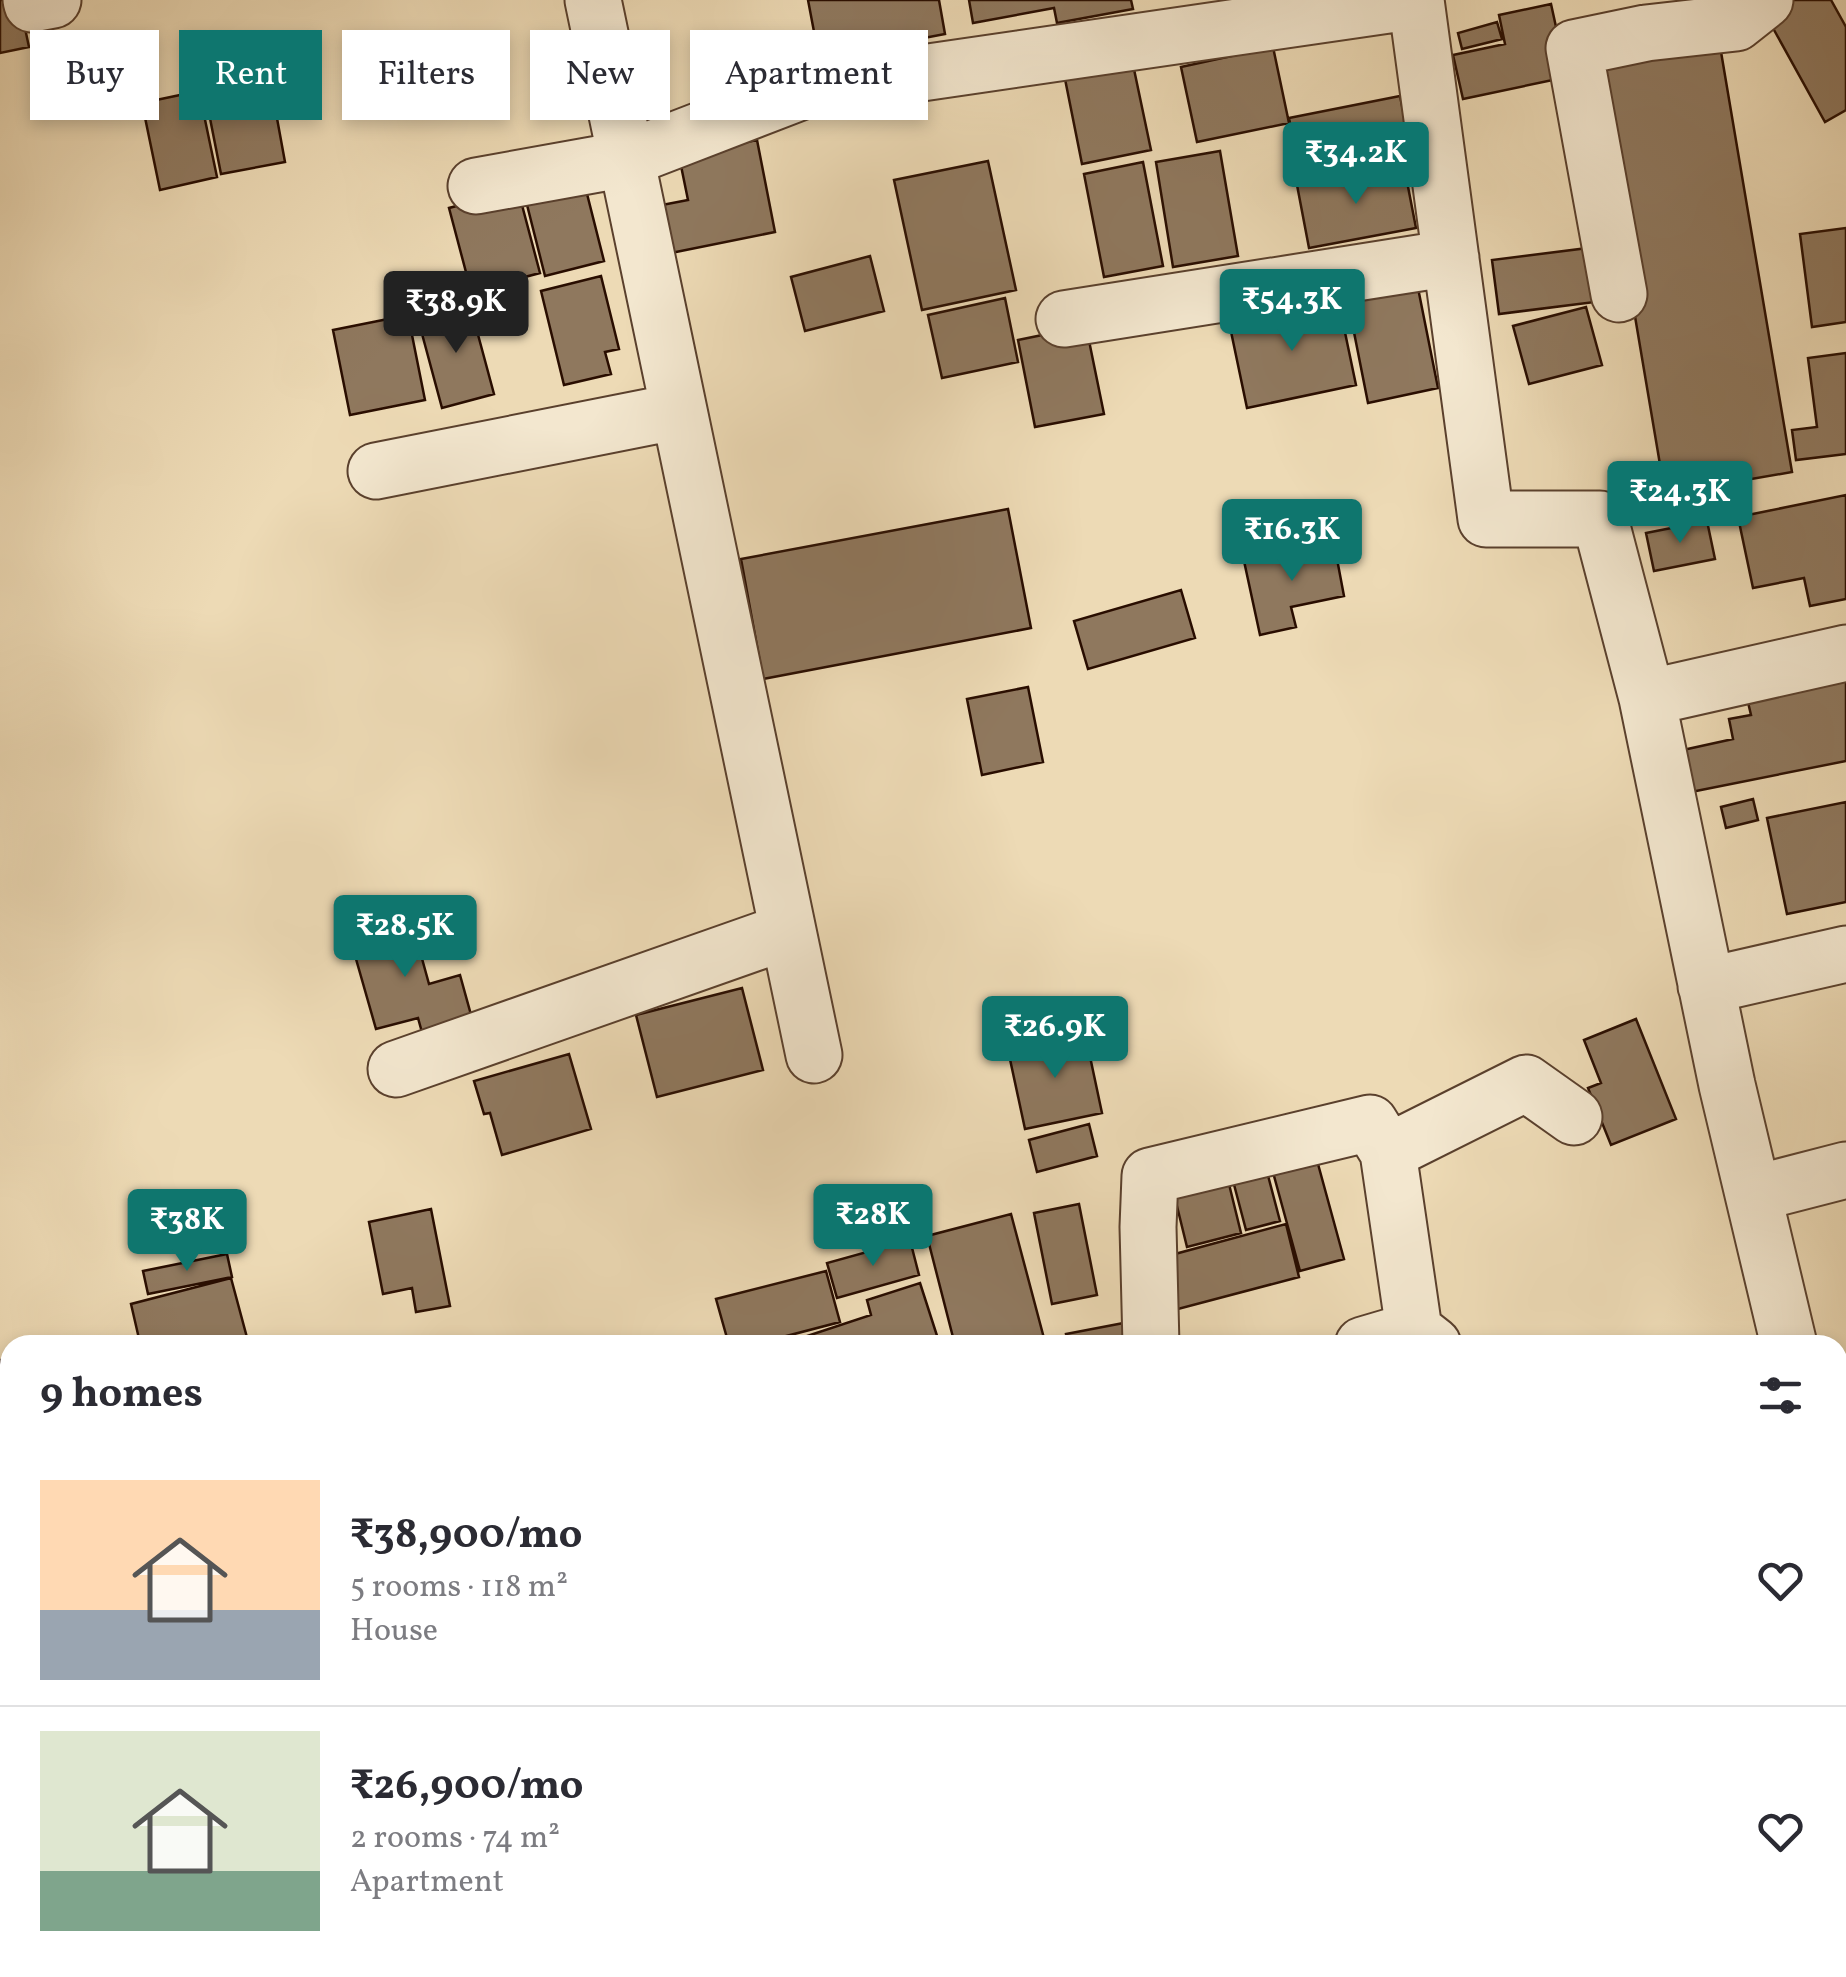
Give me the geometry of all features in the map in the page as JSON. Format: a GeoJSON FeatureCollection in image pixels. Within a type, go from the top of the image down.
{"type":"FeatureCollection","features":[{"type":"Feature","properties":{"kind":"street"},"geometry":{"type":"LineString","coordinates":[[31,0],[32,4],[53,0]]}},
{"type":"Feature","properties":{"kind":"street"},"geometry":{"type":"LineString","coordinates":[[593,0],[814,1054]]}},
{"type":"Feature","properties":{"kind":"street"},"geometry":{"type":"LineString","coordinates":[[476,186],[626,159],[805,90],[1416,0],[1486,519],[1600,519],[1647,698],[1706,986],[1786,1335]]}},
{"type":"Feature","properties":{"kind":"street"},"geometry":{"type":"LineString","coordinates":[[1619,294],[1574,48],[1744,8]]}},
{"type":"Feature","properties":{"kind":"street"},"geometry":{"type":"LineString","coordinates":[[1064,319],[1452,258]]}},
{"type":"Feature","properties":{"kind":"street"},"geometry":{"type":"LineString","coordinates":[[376,471],[680,410]]}},
{"type":"Feature","properties":{"kind":"street"},"geometry":{"type":"LineString","coordinates":[[1647,698],[1846,654]]}},
{"type":"Feature","properties":{"kind":"street"},"geometry":{"type":"LineString","coordinates":[[396,1069],[788,931]]}},
{"type":"Feature","properties":{"kind":"street"},"geometry":{"type":"LineString","coordinates":[[1706,986],[1846,954]]}},
{"type":"Feature","properties":{"kind":"street"},"geometry":{"type":"LineString","coordinates":[[1388,1152],[1526,1083],[1574,1118]]}},
{"type":"Feature","properties":{"kind":"street"},"geometry":{"type":"LineString","coordinates":[[1152,1335],[1150,1176],[1370,1123],[1388,1152],[1403,1335]]}},
{"type":"Feature","properties":{"kind":"street"},"geometry":{"type":"LineString","coordinates":[[1753,1194],[1846,1170]]}},
{"type":"Feature","properties":{"kind":"building"},"geometry":{"type":"Polygon","coordinates":[[[0,0],[19,0],[29,47],[0,53],[0,0]]]}},
{"type":"Feature","properties":{"kind":"building"},"geometry":{"type":"Polygon","coordinates":[[[808,0],[939,0],[945,34],[928,37],[928,30],[814,30],[808,0]]]}},
{"type":"Feature","properties":{"kind":"building"},"geometry":{"type":"Polygon","coordinates":[[[969,0],[1131,0],[1133,9],[1057,23],[1054,8],[973,23],[969,0]]]}},
{"type":"Feature","properties":{"kind":"building"},"geometry":{"type":"Polygon","coordinates":[[[1782,0],[1831,0],[1846,27],[1846,110],[1825,122],[1763,10],[1782,0]]]}},
{"type":"Feature","properties":{"kind":"building"},"geometry":{"type":"Polygon","coordinates":[[[1551,4],[1567,77],[1463,99],[1453,55],[1505,44],[1499,15],[1551,4]]]}},
{"type":"Feature","properties":{"kind":"building"},"geometry":{"type":"Polygon","coordinates":[[[1497,22],[1502,39],[1462,49],[1458,33],[1497,22]]]}},
{"type":"Feature","properties":{"kind":"building"},"geometry":{"type":"Polygon","coordinates":[[[1718,34],[1792,472],[1665,494],[1591,56],[1718,34]]]}},
{"type":"Feature","properties":{"kind":"building"},"geometry":{"type":"Polygon","coordinates":[[[1273,47],[1289,123],[1197,142],[1181,67],[1273,47]]]}},
{"type":"Feature","properties":{"kind":"building"},"geometry":{"type":"Polygon","coordinates":[[[1131,55],[1151,150],[1082,164],[1063,69],[1131,55]]]}},
{"type":"Feature","properties":{"kind":"building"},"geometry":{"type":"Polygon","coordinates":[[[179,95],[179,120],[205,120],[217,177],[160,190],[146,120],[159,120],[159,99],[179,95]]]}},
{"type":"Feature","properties":{"kind":"building"},"geometry":{"type":"Polygon","coordinates":[[[1400,96],[1413,159],[1302,181],[1289,118],[1400,96]]]}},
{"type":"Feature","properties":{"kind":"building"},"geometry":{"type":"Polygon","coordinates":[[[210,120],[277,120],[285,162],[221,174],[210,120]]]}},
{"type":"Feature","properties":{"kind":"building"},"geometry":{"type":"Polygon","coordinates":[[[757,140],[775,232],[671,253],[662,205],[688,200],[679,156],[757,140]]]}},
{"type":"Feature","properties":{"kind":"building"},"geometry":{"type":"Polygon","coordinates":[[[1220,151],[1238,256],[1173,267],[1156,162],[1220,151]]]}},
{"type":"Feature","properties":{"kind":"building"},"geometry":{"type":"Polygon","coordinates":[[[988,161],[1016,290],[922,310],[894,180],[988,161]]]}},
{"type":"Feature","properties":{"kind":"building"},"geometry":{"type":"Polygon","coordinates":[[[1143,162],[1163,266],[1104,277],[1084,174],[1143,162]]]}},
{"type":"Feature","properties":{"kind":"building"},"geometry":{"type":"Polygon","coordinates":[[[1404,166],[1416,228],[1309,248],[1297,185],[1404,166]]]}},
{"type":"Feature","properties":{"kind":"building"},"geometry":{"type":"Polygon","coordinates":[[[583,178],[604,261],[545,276],[524,193],[583,178]]]}},
{"type":"Feature","properties":{"kind":"building"},"geometry":{"type":"Polygon","coordinates":[[[518,190],[540,273],[471,291],[449,208],[518,190]]]}},
{"type":"Feature","properties":{"kind":"building"},"geometry":{"type":"Polygon","coordinates":[[[1846,228],[1846,322],[1812,327],[1800,234],[1846,228]]]}},
{"type":"Feature","properties":{"kind":"building"},"geometry":{"type":"Polygon","coordinates":[[[1588,248],[1595,302],[1499,314],[1492,260],[1588,248]]]}},
{"type":"Feature","properties":{"kind":"building"},"geometry":{"type":"Polygon","coordinates":[[[870,256],[884,311],[805,331],[791,277],[870,256]]]}},
{"type":"Feature","properties":{"kind":"building"},"geometry":{"type":"Polygon","coordinates":[[[601,276],[619,349],[605,352],[611,374],[564,385],[541,291],[601,276]]]}},
{"type":"Feature","properties":{"kind":"building"},"geometry":{"type":"Polygon","coordinates":[[[1418,288],[1438,388],[1368,403],[1348,302],[1418,288]]]}},
{"type":"Feature","properties":{"kind":"building"},"geometry":{"type":"Polygon","coordinates":[[[1005,298],[1018,362],[942,378],[928,315],[1005,298]]]}},
{"type":"Feature","properties":{"kind":"building"},"geometry":{"type":"Polygon","coordinates":[[[1338,299],[1356,385],[1247,408],[1229,322],[1338,299]]]}},
{"type":"Feature","properties":{"kind":"building"},"geometry":{"type":"Polygon","coordinates":[[[470,305],[494,394],[442,408],[418,319],[470,305]]]}},
{"type":"Feature","properties":{"kind":"building"},"geometry":{"type":"Polygon","coordinates":[[[1586,307],[1602,365],[1529,384],[1513,326],[1586,307]]]}},
{"type":"Feature","properties":{"kind":"building"},"geometry":{"type":"Polygon","coordinates":[[[408,315],[425,400],[350,415],[333,330],[408,315]]]}},
{"type":"Feature","properties":{"kind":"building"},"geometry":{"type":"Polygon","coordinates":[[[1086,326],[1104,414],[1035,427],[1018,340],[1086,326]]]}},
{"type":"Feature","properties":{"kind":"building"},"geometry":{"type":"Polygon","coordinates":[[[1846,353],[1846,454],[1796,460],[1792,430],[1817,427],[1808,358],[1846,353]]]}},
{"type":"Feature","properties":{"kind":"building"},"geometry":{"type":"Polygon","coordinates":[[[1846,495],[1846,599],[1810,606],[1804,578],[1753,588],[1738,517],[1846,495]]]}},
{"type":"Feature","properties":{"kind":"building"},"geometry":{"type":"Polygon","coordinates":[[[1008,509],[1031,628],[763,679],[741,559],[1008,509]]]}},
{"type":"Feature","properties":{"kind":"building"},"geometry":{"type":"Polygon","coordinates":[[[1707,521],[1715,559],[1654,571],[1646,533],[1707,521]]]}},
{"type":"Feature","properties":{"kind":"building"},"geometry":{"type":"Polygon","coordinates":[[[1334,543],[1344,596],[1291,607],[1296,627],[1260,635],[1244,561],[1334,543]]]}},
{"type":"Feature","properties":{"kind":"building"},"geometry":{"type":"Polygon","coordinates":[[[1181,590],[1195,638],[1088,669],[1074,621],[1181,590]]]}},
{"type":"Feature","properties":{"kind":"building"},"geometry":{"type":"Polygon","coordinates":[[[1846,661],[1846,761],[1691,792],[1683,750],[1733,739],[1729,719],[1751,715],[1743,681],[1846,661]]]}},
{"type":"Feature","properties":{"kind":"building"},"geometry":{"type":"Polygon","coordinates":[[[1028,687],[1043,762],[982,775],[967,699],[1028,687]]]}},
{"type":"Feature","properties":{"kind":"building"},"geometry":{"type":"Polygon","coordinates":[[[1753,799],[1758,820],[1726,828],[1721,807],[1753,799]]]}},
{"type":"Feature","properties":{"kind":"building"},"geometry":{"type":"Polygon","coordinates":[[[1846,802],[1846,902],[1787,914],[1767,818],[1846,802]]]}},
{"type":"Feature","properties":{"kind":"building"},"geometry":{"type":"Polygon","coordinates":[[[410,915],[429,984],[460,975],[473,1022],[423,1036],[418,1018],[376,1029],[348,931],[410,915]]]}},
{"type":"Feature","properties":{"kind":"building"},"geometry":{"type":"Polygon","coordinates":[[[742,988],[763,1070],[657,1097],[636,1015],[742,988]]]}},
{"type":"Feature","properties":{"kind":"building"},"geometry":{"type":"Polygon","coordinates":[[[1636,1019],[1676,1119],[1611,1145],[1588,1088],[1601,1083],[1584,1040],[1636,1019]]]}},
{"type":"Feature","properties":{"kind":"building"},"geometry":{"type":"Polygon","coordinates":[[[1085,1033],[1102,1113],[1025,1129],[1008,1050],[1085,1033]]]}},
{"type":"Feature","properties":{"kind":"building"},"geometry":{"type":"Polygon","coordinates":[[[569,1054],[591,1129],[502,1155],[490,1113],[484,1114],[474,1081],[569,1054]]]}},
{"type":"Feature","properties":{"kind":"building"},"geometry":{"type":"Polygon","coordinates":[[[1089,1124],[1097,1156],[1037,1172],[1029,1140],[1089,1124]]]}},
{"type":"Feature","properties":{"kind":"building"},"geometry":{"type":"Polygon","coordinates":[[[1315,1153],[1344,1259],[1300,1271],[1271,1165],[1315,1153]]]}},
{"type":"Feature","properties":{"kind":"building"},"geometry":{"type":"Polygon","coordinates":[[[1266,1168],[1280,1221],[1246,1230],[1232,1177],[1266,1168]]]}},
{"type":"Feature","properties":{"kind":"building"},"geometry":{"type":"Polygon","coordinates":[[[1228,1180],[1241,1233],[1187,1247],[1174,1194],[1228,1180]]]}},
{"type":"Feature","properties":{"kind":"building"},"geometry":{"type":"Polygon","coordinates":[[[1079,1204],[1097,1295],[1052,1304],[1034,1213],[1079,1204]]]}},
{"type":"Feature","properties":{"kind":"building"},"geometry":{"type":"Polygon","coordinates":[[[431,1209],[450,1306],[416,1312],[412,1288],[383,1294],[369,1222],[431,1209]]]}},
{"type":"Feature","properties":{"kind":"building"},"geometry":{"type":"Polygon","coordinates":[[[1011,1214],[1043,1335],[952,1335],[927,1236],[1011,1214]]]}},
{"type":"Feature","properties":{"kind":"building"},"geometry":{"type":"Polygon","coordinates":[[[1286,1224],[1299,1277],[1178,1309],[1164,1257],[1286,1224]]]}},
{"type":"Feature","properties":{"kind":"building"},"geometry":{"type":"Polygon","coordinates":[[[910,1240],[919,1275],[837,1298],[827,1263],[910,1240]]]}},
{"type":"Feature","properties":{"kind":"building"},"geometry":{"type":"Polygon","coordinates":[[[227,1254],[232,1277],[148,1294],[143,1271],[227,1254]]]}},
{"type":"Feature","properties":{"kind":"building"},"geometry":{"type":"Polygon","coordinates":[[[826,1271],[840,1322],[790,1335],[726,1335],[716,1299],[826,1271]]]}},
{"type":"Feature","properties":{"kind":"building"},"geometry":{"type":"Polygon","coordinates":[[[231,1278],[246,1335],[138,1335],[131,1304],[231,1278]]]}},
{"type":"Feature","properties":{"kind":"building"},"geometry":{"type":"Polygon","coordinates":[[[920,1283],[937,1335],[810,1335],[871,1315],[867,1300],[920,1283]]]}},
{"type":"Feature","properties":{"kind":"building"},"geometry":{"type":"Polygon","coordinates":[[[1134,1321],[1137,1335],[1066,1335],[1134,1321]]]}}]}
